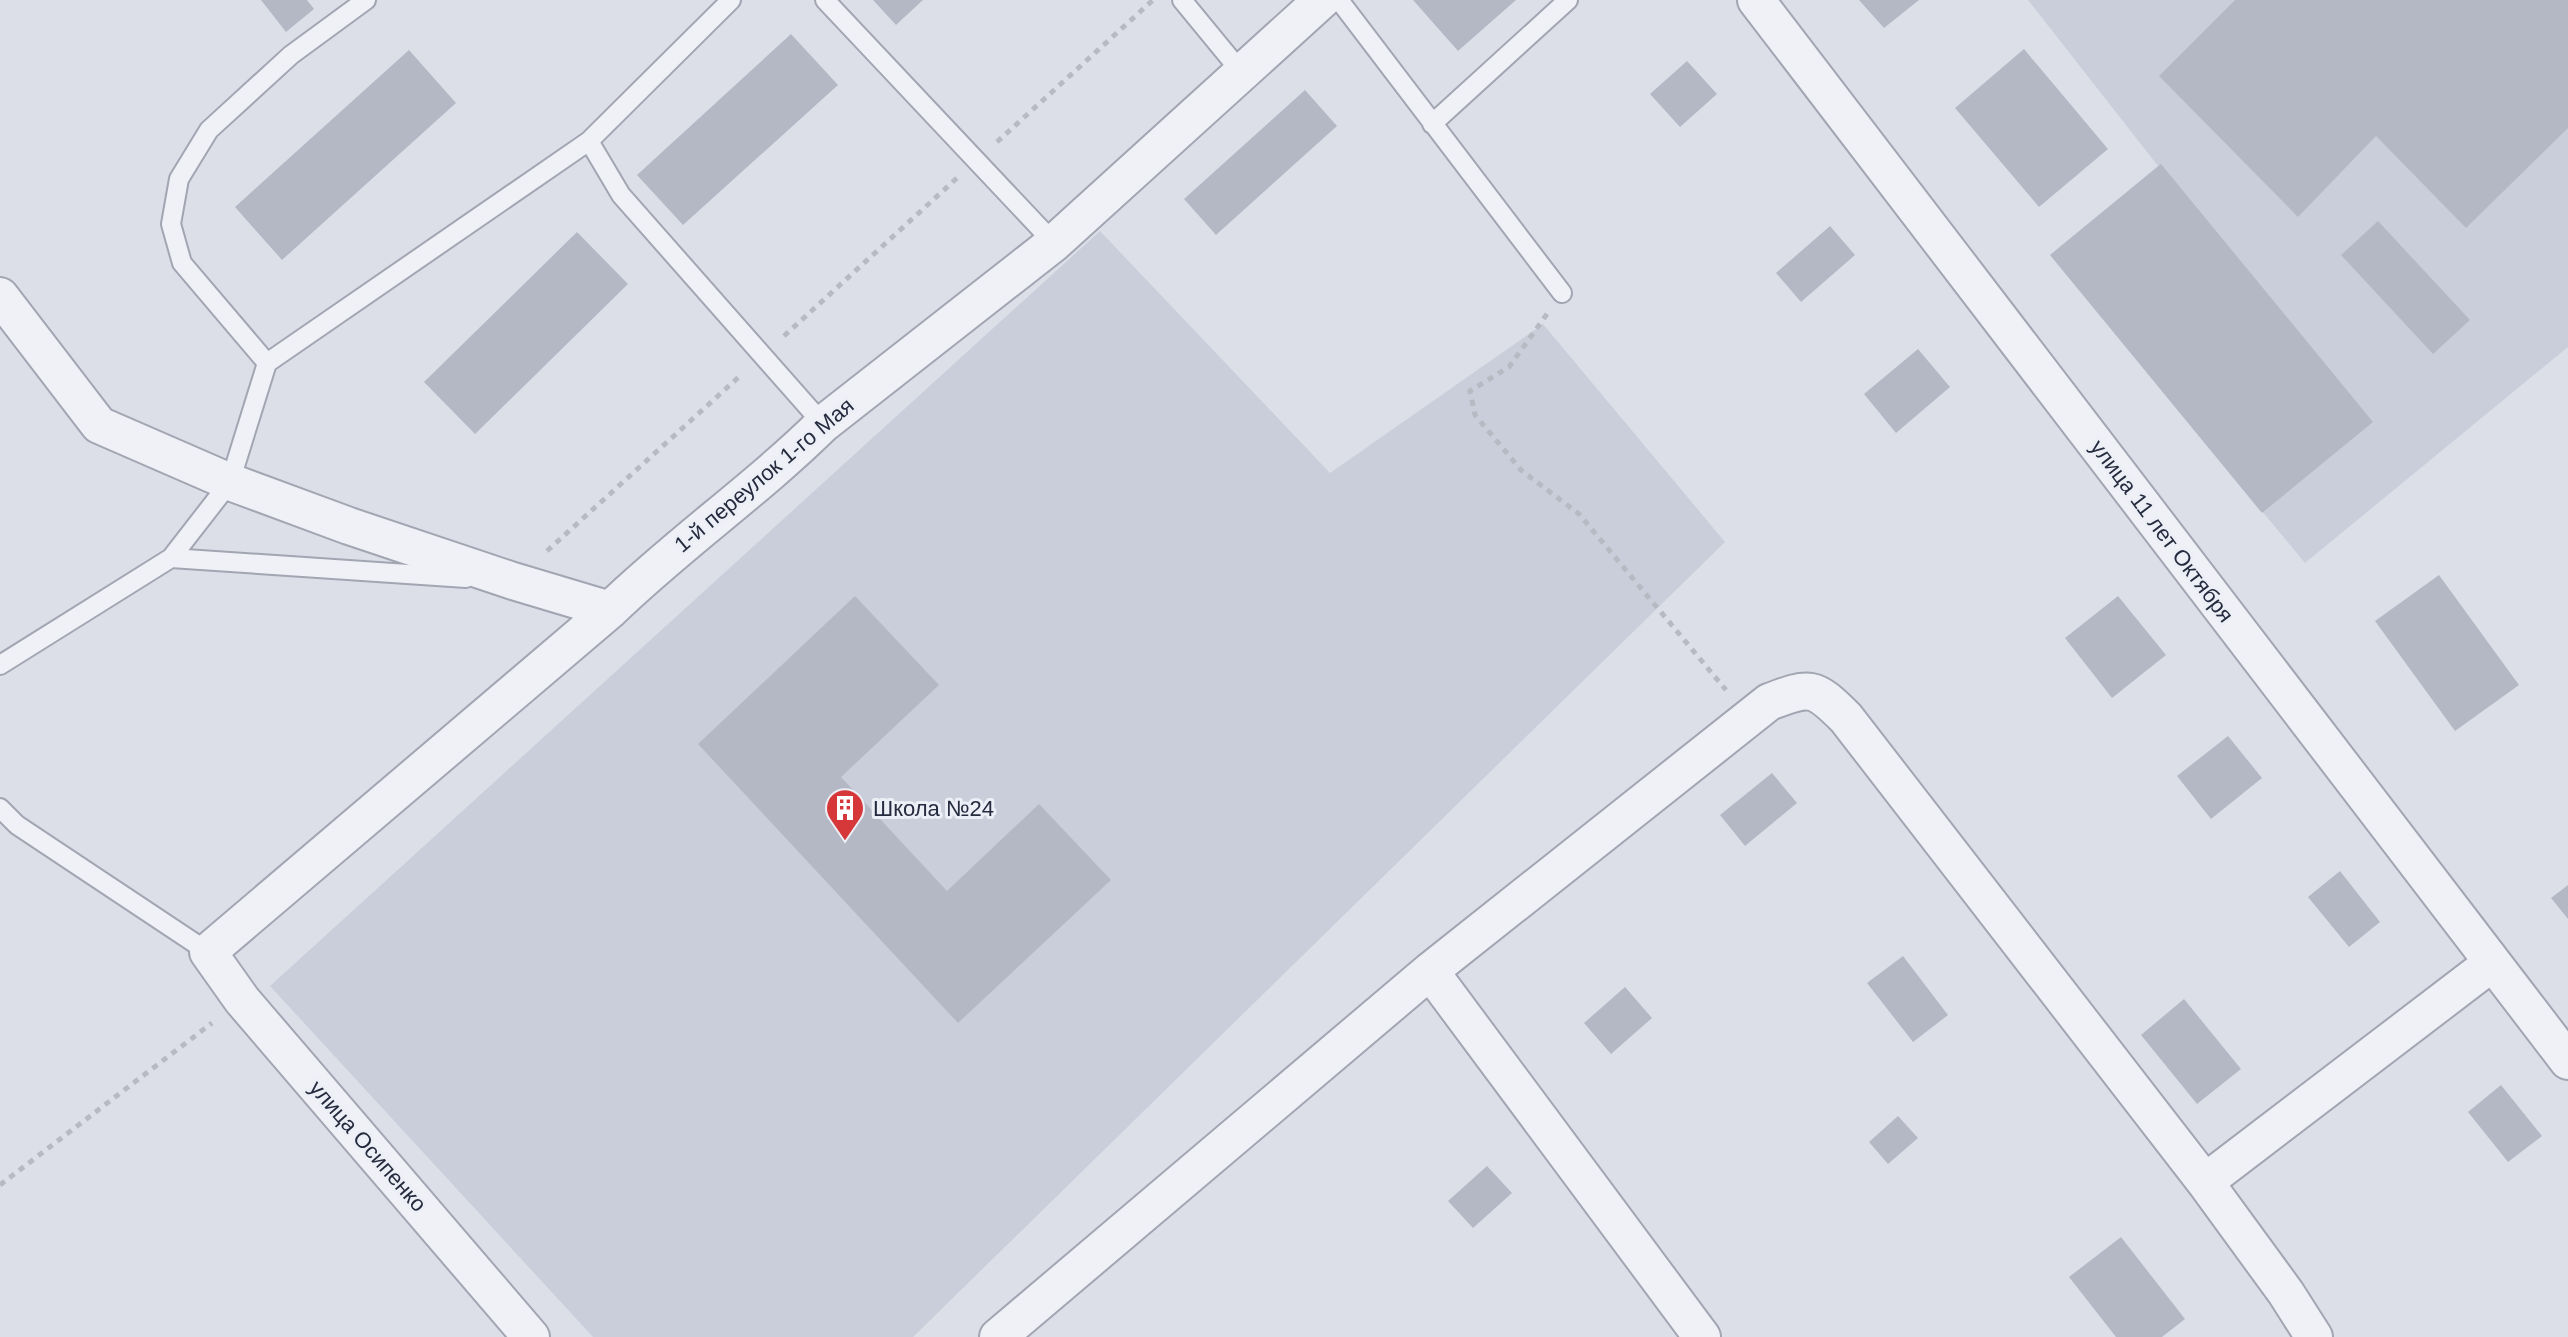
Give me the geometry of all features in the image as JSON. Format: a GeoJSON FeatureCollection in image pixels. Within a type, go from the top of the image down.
{"type":"FeatureCollection","features":[{"type":"Feature","properties":{"kind":"street","name":"1-й переулок 1-го Мая"},"geometry":{"type":"LineString","coordinates":[[208,952],[610,610],[650,571],[792,454],[823,424],[1054,243],[1322,0]]}},
{"type":"Feature","properties":{"kind":"street","name":"улица 11 лет Октября"},"geometry":{"type":"LineString","coordinates":[[1756,0],[2568,1061]]}},
{"type":"Feature","properties":{"kind":"street"},"geometry":{"type":"LineString","coordinates":[[0,296],[99,425],[230,482],[349,526],[610,610]]}},
{"type":"Feature","properties":{"kind":"street"},"geometry":{"type":"LineString","coordinates":[[998,1337],[1430,971],[1769,702],[1800,690],[1823,695],[1846,718],[2205,1182],[2286,1293],[2314,1337]]}},
{"type":"Feature","properties":{"kind":"street","name":"улица Осипенко"},"geometry":{"type":"LineString","coordinates":[[208,952],[242,1000],[531,1337]]}},
{"type":"Feature","properties":{"kind":"street"},"geometry":{"type":"LineString","coordinates":[[2205,1182],[2492,963]]}},
{"type":"Feature","properties":{"kind":"street"},"geometry":{"type":"LineString","coordinates":[[1430,971],[1702,1337]]}},
{"type":"Feature","properties":{"kind":"lane"},"geometry":{"type":"LineString","coordinates":[[267,363],[182,263],[171,224],[179,179],[209,130],[291,55],[366,0]]}},
{"type":"Feature","properties":{"kind":"lane"},"geometry":{"type":"LineString","coordinates":[[0,665],[171,558],[230,482],[267,363],[589,141],[731,0]]}},
{"type":"Feature","properties":{"kind":"lane"},"geometry":{"type":"LineString","coordinates":[[825,0],[1054,243]]}},
{"type":"Feature","properties":{"kind":"lane"},"geometry":{"type":"LineString","coordinates":[[1182,0],[1242,73]]}},
{"type":"Feature","properties":{"kind":"lane"},"geometry":{"type":"LineString","coordinates":[[1339,0],[1562,293]]}},
{"type":"Feature","properties":{"kind":"lane"},"geometry":{"type":"LineString","coordinates":[[1432,124],[1568,0]]}},
{"type":"Feature","properties":{"kind":"lane"},"geometry":{"type":"LineString","coordinates":[[589,141],[621,195],[823,424]]}},
{"type":"Feature","properties":{"kind":"lane"},"geometry":{"type":"LineString","coordinates":[[171,558],[513,581]]}},
{"type":"Feature","properties":{"kind":"lane"},"geometry":{"type":"LineString","coordinates":[[0,808],[17,825],[208,952]]}},
{"type":"Feature","properties":{"kind":"path"},"geometry":{"type":"LineString","coordinates":[[513,581],[1153,0]]}},
{"type":"Feature","properties":{"kind":"path"},"geometry":{"type":"LineString","coordinates":[[1562,293],[1509,367],[1470,391],[1475,415],[1521,470],[1579,514],[1725,689],[1740,690]]}},
{"type":"Feature","properties":{"kind":"path"},"geometry":{"type":"LineString","coordinates":[[0,1185],[242,1000]]}},
{"type":"Feature","properties":{"kind":"shaded area"},"geometry":{"type":"Polygon","coordinates":[[[2028,0],[2568,0],[2568,347],[2305,563],[2050,255],[2158,166],[2028,0]]]}},
{"type":"Feature","properties":{"kind":"shaded area"},"geometry":{"type":"Polygon","coordinates":[[[1100,231],[1330,473],[1543,324],[1725,542],[913,1337],[593,1337],[270,986],[1100,231]]]}},
{"type":"Feature","properties":{"kind":"building"},"geometry":{"type":"Polygon","coordinates":[[[261,0],[307,0],[314,9],[286,32],[261,0]]]}},
{"type":"Feature","properties":{"kind":"building"},"geometry":{"type":"Polygon","coordinates":[[[873,0],[923,0],[896,25],[873,0]]]}},
{"type":"Feature","properties":{"kind":"building"},"geometry":{"type":"Polygon","coordinates":[[[1413,0],[1516,0],[1458,51],[1413,0]]]}},
{"type":"Feature","properties":{"kind":"building"},"geometry":{"type":"Polygon","coordinates":[[[1859,0],[1919,0],[1884,28],[1859,0]]]}},
{"type":"Feature","properties":{"kind":"building"},"geometry":{"type":"Polygon","coordinates":[[[2235,0],[2568,0],[2568,128],[2466,228],[2376,136],[2298,217],[2159,76],[2235,0]]]}},
{"type":"Feature","properties":{"kind":"building"},"geometry":{"type":"Polygon","coordinates":[[[791,34],[838,85],[683,225],[637,175],[791,34]]]}},
{"type":"Feature","properties":{"kind":"building"},"geometry":{"type":"Polygon","coordinates":[[[2024,49],[2108,149],[2039,207],[1955,108],[2024,49]]]}},
{"type":"Feature","properties":{"kind":"building"},"geometry":{"type":"Polygon","coordinates":[[[409,50],[456,103],[282,260],[235,207],[409,50]]]}},
{"type":"Feature","properties":{"kind":"building"},"geometry":{"type":"Polygon","coordinates":[[[1687,61],[1717,94],[1680,127],[1650,94],[1687,61]]]}},
{"type":"Feature","properties":{"kind":"building"},"geometry":{"type":"Polygon","coordinates":[[[1305,90],[1337,126],[1216,235],[1184,199],[1305,90]]]}},
{"type":"Feature","properties":{"kind":"building"},"geometry":{"type":"Polygon","coordinates":[[[2161,164],[2373,422],[2262,513],[2050,255],[2161,164]]]}},
{"type":"Feature","properties":{"kind":"building"},"geometry":{"type":"Polygon","coordinates":[[[2378,221],[2470,320],[2433,354],[2341,255],[2378,221]]]}},
{"type":"Feature","properties":{"kind":"building"},"geometry":{"type":"Polygon","coordinates":[[[1830,226],[1855,255],[1801,302],[1776,273],[1830,226]]]}},
{"type":"Feature","properties":{"kind":"building"},"geometry":{"type":"Polygon","coordinates":[[[577,232],[628,284],[475,434],[424,382],[577,232]]]}},
{"type":"Feature","properties":{"kind":"building"},"geometry":{"type":"Polygon","coordinates":[[[1918,349],[1950,387],[1896,433],[1864,394],[1918,349]]]}},
{"type":"Feature","properties":{"kind":"building"},"geometry":{"type":"Polygon","coordinates":[[[2439,575],[2519,685],[2455,731],[2375,621],[2439,575]]]}},
{"type":"Feature","properties":{"kind":"building","name":"Школа №24"},"geometry":{"type":"Polygon","coordinates":[[[855,596],[939,685],[841,777],[947,891],[1039,804],[1111,880],[958,1023],[698,744],[855,596]]]}},
{"type":"Feature","properties":{"kind":"building"},"geometry":{"type":"Polygon","coordinates":[[[2118,596],[2166,655],[2112,698],[2065,638],[2118,596]]]}},
{"type":"Feature","properties":{"kind":"building"},"geometry":{"type":"Polygon","coordinates":[[[2228,736],[2262,778],[2211,819],[2177,776],[2228,736]]]}},
{"type":"Feature","properties":{"kind":"building"},"geometry":{"type":"Polygon","coordinates":[[[1772,773],[1797,803],[1745,846],[1720,815],[1772,773]]]}},
{"type":"Feature","properties":{"kind":"building"},"geometry":{"type":"Polygon","coordinates":[[[2340,871],[2380,922],[2349,947],[2308,897],[2340,871]]]}},
{"type":"Feature","properties":{"kind":"building"},"geometry":{"type":"Polygon","coordinates":[[[2568,885],[2568,919],[2551,898],[2568,885]]]}},
{"type":"Feature","properties":{"kind":"building"},"geometry":{"type":"Polygon","coordinates":[[[1903,956],[1948,1015],[1913,1042],[1867,983],[1903,956]]]}},
{"type":"Feature","properties":{"kind":"building"},"geometry":{"type":"Polygon","coordinates":[[[1625,987],[1652,1018],[1611,1054],[1584,1023],[1625,987]]]}},
{"type":"Feature","properties":{"kind":"building"},"geometry":{"type":"Polygon","coordinates":[[[2184,999],[2241,1069],[2197,1104],[2141,1035],[2184,999]]]}},
{"type":"Feature","properties":{"kind":"building"},"geometry":{"type":"Polygon","coordinates":[[[2501,1085],[2542,1136],[2508,1162],[2468,1112],[2501,1085]]]}},
{"type":"Feature","properties":{"kind":"building"},"geometry":{"type":"Polygon","coordinates":[[[1898,1116],[1918,1138],[1888,1164],[1869,1142],[1898,1116]]]}},
{"type":"Feature","properties":{"kind":"building"},"geometry":{"type":"Polygon","coordinates":[[[1487,1166],[1512,1193],[1473,1228],[1448,1201],[1487,1166]]]}},
{"type":"Feature","properties":{"kind":"building"},"geometry":{"type":"Polygon","coordinates":[[[2121,1237],[2185,1319],[2162,1337],[2116,1337],[2069,1277],[2121,1237]]]}},
{"type":"Feature","properties":{"kind":"place","name":"Школа №24"},"geometry":{"type":"Point","coordinates":[845,842]}}]}
